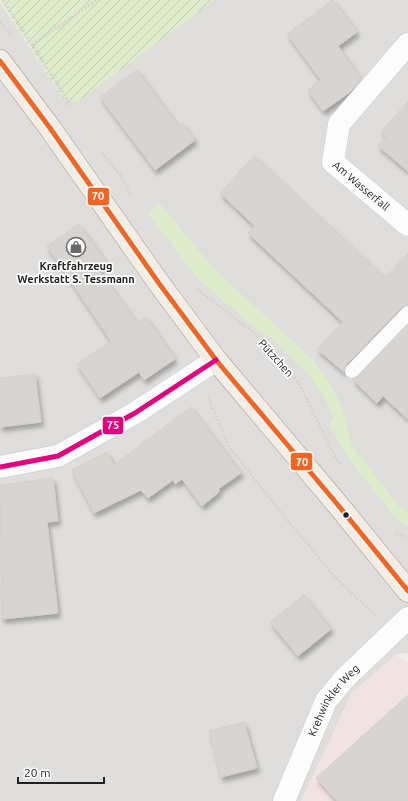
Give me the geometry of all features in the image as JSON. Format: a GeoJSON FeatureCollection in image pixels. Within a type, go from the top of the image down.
{"type":"FeatureCollection","features":[{"type":"Feature","properties":{"kind":"main road"},"geometry":{"type":"LineString","coordinates":[[0,61],[50,128],[158,282],[216,360],[408,591]]}},
{"type":"Feature","properties":{"kind":"street","name":"Am Wasserfall"},"geometry":{"type":"LineString","coordinates":[[408,44],[339,124],[333,162],[408,225]]}},
{"type":"Feature","properties":{"kind":"street"},"geometry":{"type":"LineString","coordinates":[[0,467],[58,456],[135,413],[216,360]]}},
{"type":"Feature","properties":{"kind":"street","name":"Krehwinkler Weg"},"geometry":{"type":"LineString","coordinates":[[284,801],[326,701],[344,679],[400,625]]}},
{"type":"Feature","properties":{"kind":"lane"},"geometry":{"type":"LineString","coordinates":[[352,371],[408,313]]}},
{"type":"Feature","properties":{"kind":"path"},"geometry":{"type":"LineString","coordinates":[[3,0],[69,102],[64,106]]}},
{"type":"Feature","properties":{"kind":"path"},"geometry":{"type":"LineString","coordinates":[[32,45],[97,0]]}},
{"type":"Feature","properties":{"kind":"path","name":"Pützchen"},"geometry":{"type":"LineString","coordinates":[[193,283],[210,300],[254,333],[299,383],[334,456],[343,467]]}},
{"type":"Feature","properties":{"kind":"path"},"geometry":{"type":"LineString","coordinates":[[286,519],[332,574],[400,625]]}},
{"type":"Feature","properties":{"kind":"path"},"geometry":{"type":"LineString","coordinates":[[393,532],[408,538]]}},
{"type":"Feature","properties":{"kind":"shaded area"},"geometry":{"type":"Polygon","coordinates":[[[214,0],[408,0],[408,653],[397,654],[352,693],[301,801],[0,801],[0,2],[62,98],[77,101],[214,0]]]}},
{"type":"Feature","properties":{"kind":"shaded area"},"geometry":{"type":"Polygon","coordinates":[[[397,654],[408,664],[408,801],[301,801],[352,694],[397,654]]]}},
{"type":"Feature","properties":{"kind":"green space"},"geometry":{"type":"Polygon","coordinates":[[[0,0],[214,0],[77,102],[62,98],[0,0]]]}},
{"type":"Feature","properties":{"kind":"green space"},"geometry":{"type":"Polygon","coordinates":[[[160,204],[215,270],[314,361],[329,382],[342,406],[351,444],[401,509],[408,513],[408,526],[399,522],[350,460],[329,425],[334,419],[327,403],[310,376],[277,343],[249,323],[196,277],[148,213],[160,204]]]}},
{"type":"Feature","properties":{"kind":"building"},"geometry":{"type":"Polygon","coordinates":[[[333,0],[357,32],[338,46],[361,80],[350,92],[323,111],[308,90],[321,80],[287,34],[333,0]]]}},
{"type":"Feature","properties":{"kind":"building"},"geometry":{"type":"Polygon","coordinates":[[[137,70],[178,126],[182,123],[195,140],[155,170],[100,97],[137,70]]]}},
{"type":"Feature","properties":{"kind":"building"},"geometry":{"type":"Polygon","coordinates":[[[408,101],[408,171],[378,146],[386,136],[381,132],[408,101]]]}},
{"type":"Feature","properties":{"kind":"building"},"geometry":{"type":"Polygon","coordinates":[[[254,156],[385,278],[408,253],[408,305],[402,307],[346,365],[344,372],[317,349],[343,322],[248,233],[255,226],[220,193],[254,156]]]}},
{"type":"Feature","properties":{"kind":"building"},"geometry":{"type":"Polygon","coordinates":[[[79,224],[107,263],[98,269],[137,323],[146,317],[175,359],[144,380],[139,372],[100,398],[77,364],[111,341],[47,246],[79,224]]]}},
{"type":"Feature","properties":{"kind":"building"},"geometry":{"type":"Polygon","coordinates":[[[408,325],[408,419],[383,396],[377,403],[352,379],[358,377],[408,325]]]}},
{"type":"Feature","properties":{"kind":"building"},"geometry":{"type":"Polygon","coordinates":[[[35,374],[41,422],[0,427],[0,378],[35,374]]]}},
{"type":"Feature","properties":{"kind":"building"},"geometry":{"type":"Polygon","coordinates":[[[191,407],[241,473],[218,489],[220,491],[202,506],[182,479],[175,484],[173,480],[148,498],[141,490],[94,513],[72,470],[107,452],[114,465],[191,407]]]}},
{"type":"Feature","properties":{"kind":"building"},"geometry":{"type":"Polygon","coordinates":[[[53,478],[58,521],[47,522],[58,613],[2,619],[0,485],[53,478]]]}},
{"type":"Feature","properties":{"kind":"building"},"geometry":{"type":"Polygon","coordinates":[[[304,595],[331,629],[298,656],[270,622],[304,595]]]}},
{"type":"Feature","properties":{"kind":"building"},"geometry":{"type":"Polygon","coordinates":[[[408,695],[408,801],[337,801],[316,778],[408,695]]]}},
{"type":"Feature","properties":{"kind":"building"},"geometry":{"type":"Polygon","coordinates":[[[244,722],[257,768],[221,777],[209,731],[244,722]]]}},
{"type":"Feature","properties":{"kind":"transit line","name":"70"},"geometry":{"type":"LineString","coordinates":[[0,61],[50,128],[158,282],[216,360],[408,591]]}},
{"type":"Feature","properties":{"kind":"transit line","name":"75"},"geometry":{"type":"LineString","coordinates":[[0,467],[58,456],[135,413],[216,360]]}},
{"type":"Feature","properties":{"kind":"place","name":"Kraftfahrzeug Werkstatt S. Tessmann"},"geometry":{"type":"Point","coordinates":[76,247]}}]}
